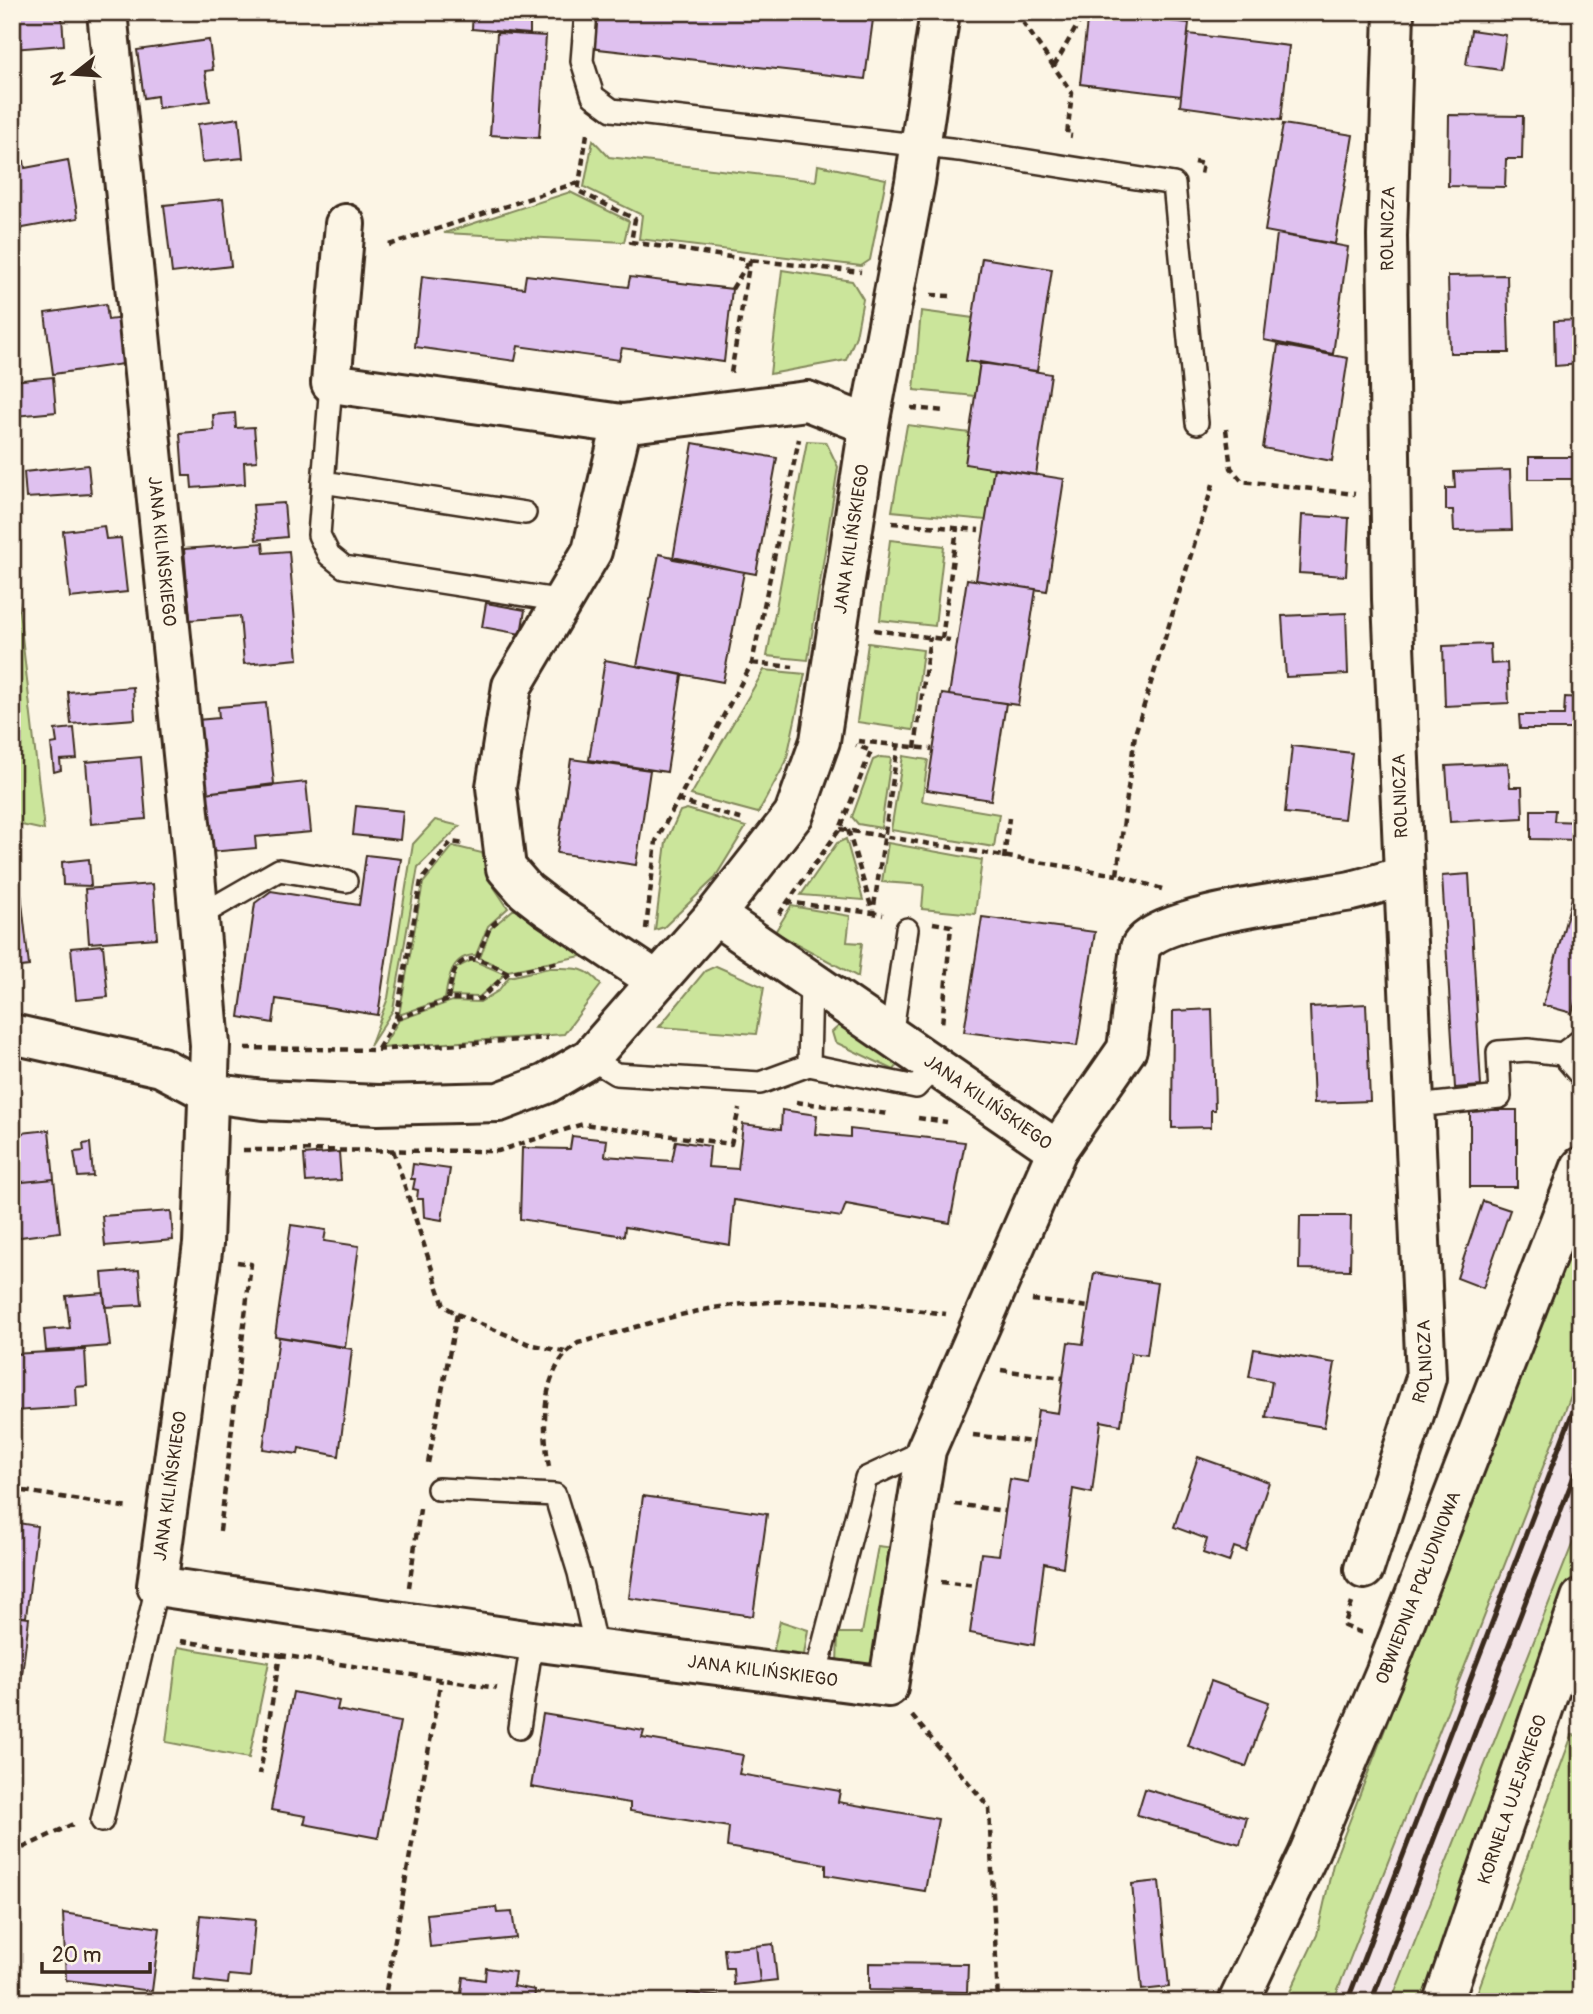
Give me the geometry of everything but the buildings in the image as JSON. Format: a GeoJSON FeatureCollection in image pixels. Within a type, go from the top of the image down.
{"type":"FeatureCollection","features":[{"type":"Feature","properties":{"kind":"street","name":"JANA KILIŃSKIEGO"},"geometry":{"type":"LineString","coordinates":[[107,12],[210,1045],[202,1244],[157,1586],[532,1641],[888,1687],[926,1450],[1057,1150],[941,1049],[891,1037],[715,915]]}},
{"type":"Feature","properties":{"kind":"street","name":"JANA KILIŃSKIEGO"},"geometry":{"type":"LineString","coordinates":[[210,1093],[262,1100],[378,1105],[499,1102],[546,1084],[590,1058],[715,915],[794,814],[820,741],[869,425],[897,276],[940,12]]}},
{"type":"Feature","properties":{"kind":"street","name":"ROLNICZA"},"geometry":{"type":"LineString","coordinates":[[1364,1569],[1426,1378],[1392,598],[1387,236],[1394,12]]}},
{"type":"Feature","properties":{"kind":"street"},"geometry":{"type":"LineString","coordinates":[[345,224],[331,383],[622,424],[807,401],[869,425]]}},
{"type":"Feature","properties":{"kind":"street"},"geometry":{"type":"LineString","coordinates":[[622,424],[593,551],[512,687],[496,788],[506,868],[526,891],[548,908],[657,981]]}},
{"type":"Feature","properties":{"kind":"street"},"geometry":{"type":"LineString","coordinates":[[1057,1150],[1127,1049],[1140,948],[1144,939],[1196,918],[1354,890],[1403,876]]}},
{"type":"Feature","properties":{"kind":"street"},"geometry":{"type":"LineString","coordinates":[[12,1034],[161,1066],[210,1093]]}},
{"type":"Feature","properties":{"kind":"street","name":"OBWIEDNIA POŁUDNIOWA"},"geometry":{"type":"LineString","coordinates":[[1238,2002],[1308,1856],[1380,1685],[1581,1167]]}},
{"type":"Feature","properties":{"kind":"street","name":"KORNELA UJEJSKIEGO"},"geometry":{"type":"LineString","coordinates":[[1443,2002],[1581,1598]]}},
{"type":"Feature","properties":{"kind":"lane"},"geometry":{"type":"LineString","coordinates":[[586,12],[582,61],[593,96],[612,110],[919,145],[1174,184],[1197,423]]}},
{"type":"Feature","properties":{"kind":"lane"},"geometry":{"type":"LineString","coordinates":[[331,383],[319,535],[329,555],[344,567],[563,601]]}},
{"type":"Feature","properties":{"kind":"lane"},"geometry":{"type":"LineString","coordinates":[[323,482],[525,513]]}},
{"type":"Feature","properties":{"kind":"lane"},"geometry":{"type":"LineString","coordinates":[[199,916],[279,870],[346,881]]}},
{"type":"Feature","properties":{"kind":"lane"},"geometry":{"type":"LineString","coordinates":[[891,1037],[916,925]]}},
{"type":"Feature","properties":{"kind":"lane"},"geometry":{"type":"LineString","coordinates":[[809,1065],[811,982]]}},
{"type":"Feature","properties":{"kind":"lane"},"geometry":{"type":"LineString","coordinates":[[1562,1054],[1581,1040]]}},
{"type":"Feature","properties":{"kind":"lane"},"geometry":{"type":"LineString","coordinates":[[590,1058],[616,1074],[760,1083],[809,1065],[916,1087],[941,1049]]}},
{"type":"Feature","properties":{"kind":"lane"},"geometry":{"type":"LineString","coordinates":[[1416,1106],[1500,1097],[1498,1052],[1528,1050],[1562,1054],[1581,1076]]}},
{"type":"Feature","properties":{"kind":"lane"},"geometry":{"type":"LineString","coordinates":[[816,1677],[866,1478],[926,1450]]}},
{"type":"Feature","properties":{"kind":"lane"},"geometry":{"type":"LineString","coordinates":[[429,1487],[555,1495],[579,1573],[596,1649]]}},
{"type":"Feature","properties":{"kind":"lane"},"geometry":{"type":"LineString","coordinates":[[102,1821],[157,1586]]}},
{"type":"Feature","properties":{"kind":"lane"},"geometry":{"type":"LineString","coordinates":[[519,1728],[532,1641]]}},
{"type":"Feature","properties":{"kind":"path"},"geometry":{"type":"LineString","coordinates":[[1016,12],[1044,51]]}},
{"type":"Feature","properties":{"kind":"path"},"geometry":{"type":"LineString","coordinates":[[1054,66],[1086,12]]}},
{"type":"Feature","properties":{"kind":"path"},"geometry":{"type":"LineString","coordinates":[[587,134],[578,191],[635,219],[631,242],[750,260],[897,276]]}},
{"type":"Feature","properties":{"kind":"path"},"geometry":{"type":"LineString","coordinates":[[389,245],[579,182]]}},
{"type":"Feature","properties":{"kind":"path"},"geometry":{"type":"LineString","coordinates":[[732,289],[750,260]]}},
{"type":"Feature","properties":{"kind":"path"},"geometry":{"type":"LineString","coordinates":[[729,384],[750,260]]}},
{"type":"Feature","properties":{"kind":"path"},"geometry":{"type":"LineString","coordinates":[[909,408],[946,411]]}},
{"type":"Feature","properties":{"kind":"path"},"geometry":{"type":"LineString","coordinates":[[624,958],[644,943],[656,841],[752,663],[801,428]]}},
{"type":"Feature","properties":{"kind":"path"},"geometry":{"type":"LineString","coordinates":[[1117,875],[1135,734],[1214,481]]}},
{"type":"Feature","properties":{"kind":"path"},"geometry":{"type":"LineString","coordinates":[[890,523],[979,530]]}},
{"type":"Feature","properties":{"kind":"path"},"geometry":{"type":"LineString","coordinates":[[942,639],[957,528]]}},
{"type":"Feature","properties":{"kind":"path"},"geometry":{"type":"LineString","coordinates":[[871,629],[950,640]]}},
{"type":"Feature","properties":{"kind":"path"},"geometry":{"type":"LineString","coordinates":[[915,748],[930,637]]}},
{"type":"Feature","properties":{"kind":"path"},"geometry":{"type":"LineString","coordinates":[[752,663],[801,667]]}},
{"type":"Feature","properties":{"kind":"path"},"geometry":{"type":"LineString","coordinates":[[857,741],[932,749]]}},
{"type":"Feature","properties":{"kind":"path"},"geometry":{"type":"LineString","coordinates":[[873,913],[898,746]]}},
{"type":"Feature","properties":{"kind":"path"},"geometry":{"type":"LineString","coordinates":[[677,800],[747,821]]}},
{"type":"Feature","properties":{"kind":"path"},"geometry":{"type":"LineString","coordinates":[[1004,859],[1009,818]]}},
{"type":"Feature","properties":{"kind":"path"},"geometry":{"type":"LineString","coordinates":[[840,829],[1004,859],[1117,875],[1175,892],[1196,918]]}},
{"type":"Feature","properties":{"kind":"path"},"geometry":{"type":"LineString","coordinates":[[848,830],[873,913]]}},
{"type":"Feature","properties":{"kind":"path"},"geometry":{"type":"LineString","coordinates":[[378,1050],[396,1019],[421,881],[451,842],[478,846]]}},
{"type":"Feature","properties":{"kind":"path"},"geometry":{"type":"LineString","coordinates":[[786,902],[886,915]]}},
{"type":"Feature","properties":{"kind":"path"},"geometry":{"type":"LineString","coordinates":[[477,958],[490,927],[511,908]]}},
{"type":"Feature","properties":{"kind":"path"},"geometry":{"type":"LineString","coordinates":[[916,925],[951,926],[941,1049]]}},
{"type":"Feature","properties":{"kind":"path"},"geometry":{"type":"LineString","coordinates":[[448,1000],[454,968],[461,961],[477,958],[508,974]]}},
{"type":"Feature","properties":{"kind":"path"},"geometry":{"type":"LineString","coordinates":[[396,1019],[448,1000],[480,999],[508,974],[566,962]]}},
{"type":"Feature","properties":{"kind":"path"},"geometry":{"type":"LineString","coordinates":[[237,1048],[378,1050],[554,1038]]}},
{"type":"Feature","properties":{"kind":"path"},"geometry":{"type":"LineString","coordinates":[[783,1100],[890,1114]]}},
{"type":"Feature","properties":{"kind":"path"},"geometry":{"type":"LineString","coordinates":[[232,1150],[498,1151],[583,1124],[731,1144],[739,1109],[745,1103]]}},
{"type":"Feature","properties":{"kind":"path"},"geometry":{"type":"LineString","coordinates":[[904,1116],[957,1123]]}},
{"type":"Feature","properties":{"kind":"path"},"geometry":{"type":"LineString","coordinates":[[393,1149],[444,1306],[529,1344],[565,1352]]}},
{"type":"Feature","properties":{"kind":"path"},"geometry":{"type":"LineString","coordinates":[[220,1531],[251,1264],[232,1261]]}},
{"type":"Feature","properties":{"kind":"path"},"geometry":{"type":"LineString","coordinates":[[1029,1299],[1089,1307]]}},
{"type":"Feature","properties":{"kind":"path"},"geometry":{"type":"LineString","coordinates":[[555,1495],[543,1433],[544,1405],[565,1352],[578,1343],[703,1310],[744,1304],[845,1301],[983,1319]]}},
{"type":"Feature","properties":{"kind":"path"},"geometry":{"type":"LineString","coordinates":[[403,1623],[429,1487],[457,1314]]}},
{"type":"Feature","properties":{"kind":"path"},"geometry":{"type":"LineString","coordinates":[[999,1370],[1063,1378]]}},
{"type":"Feature","properties":{"kind":"path"},"geometry":{"type":"LineString","coordinates":[[965,1434],[1033,1442]]}},
{"type":"Feature","properties":{"kind":"path"},"geometry":{"type":"LineString","coordinates":[[12,1489],[166,1514]]}},
{"type":"Feature","properties":{"kind":"path"},"geometry":{"type":"LineString","coordinates":[[950,1504],[1005,1511]]}},
{"type":"Feature","properties":{"kind":"path"},"geometry":{"type":"LineString","coordinates":[[1364,1569],[1344,1626],[1372,1636]]}},
{"type":"Feature","properties":{"kind":"path"},"geometry":{"type":"LineString","coordinates":[[937,1582],[976,1586]]}},
{"type":"Feature","properties":{"kind":"path"},"geometry":{"type":"LineString","coordinates":[[181,1641],[525,1693]]}},
{"type":"Feature","properties":{"kind":"path"},"geometry":{"type":"LineString","coordinates":[[260,1774],[280,1655]]}},
{"type":"Feature","properties":{"kind":"path"},"geometry":{"type":"LineString","coordinates":[[384,2002],[441,1679]]}},
{"type":"Feature","properties":{"kind":"path"},"geometry":{"type":"LineString","coordinates":[[888,1687],[989,1807],[998,2002]]}},
{"type":"Feature","properties":{"kind":"path"},"geometry":{"type":"LineString","coordinates":[[12,1853],[68,1824],[102,1821]]}},
{"type":"Feature","properties":{"kind":"shaded area"},"geometry":{"type":"Polygon","coordinates":[[[1581,1370],[1581,1522],[1559,1581],[1391,2002],[1333,2002],[1581,1370]]]}},
{"type":"Feature","properties":{"kind":"green space"},"geometry":{"type":"Polygon","coordinates":[[[593,140],[609,157],[816,181],[818,165],[886,179],[870,260],[861,266],[639,239],[642,215],[584,187],[593,140]]]}},
{"type":"Feature","properties":{"kind":"green space"},"geometry":{"type":"Polygon","coordinates":[[[570,192],[629,221],[624,242],[444,233],[570,192]]]}},
{"type":"Feature","properties":{"kind":"green space"},"geometry":{"type":"Polygon","coordinates":[[[782,270],[852,281],[863,299],[856,336],[846,360],[770,374],[782,270]]]}},
{"type":"Feature","properties":{"kind":"green space"},"geometry":{"type":"Polygon","coordinates":[[[921,311],[973,318],[980,362],[975,396],[914,390],[921,311]]]}},
{"type":"Feature","properties":{"kind":"green space"},"geometry":{"type":"Polygon","coordinates":[[[907,425],[970,433],[994,468],[986,520],[892,511],[907,425]]]}},
{"type":"Feature","properties":{"kind":"green space"},"geometry":{"type":"Polygon","coordinates":[[[807,441],[826,442],[838,467],[808,660],[767,656],[807,441]]]}},
{"type":"Feature","properties":{"kind":"green space"},"geometry":{"type":"Polygon","coordinates":[[[890,540],[944,546],[935,626],[880,620],[890,540]]]}},
{"type":"Feature","properties":{"kind":"green space"},"geometry":{"type":"Polygon","coordinates":[[[12,548],[44,830],[12,823],[12,548]]]}},
{"type":"Feature","properties":{"kind":"green space"},"geometry":{"type":"Polygon","coordinates":[[[868,643],[923,650],[913,730],[857,722],[868,643]]]}},
{"type":"Feature","properties":{"kind":"green space"},"geometry":{"type":"Polygon","coordinates":[[[764,670],[805,674],[786,762],[758,813],[691,795],[764,670]]]}},
{"type":"Feature","properties":{"kind":"green space"},"geometry":{"type":"Polygon","coordinates":[[[903,756],[928,760],[922,801],[999,814],[994,847],[891,830],[903,756]]]}},
{"type":"Feature","properties":{"kind":"green space"},"geometry":{"type":"Polygon","coordinates":[[[880,757],[891,758],[881,828],[858,824],[852,817],[873,760],[880,757]]]}},
{"type":"Feature","properties":{"kind":"green space"},"geometry":{"type":"Polygon","coordinates":[[[687,809],[746,827],[714,879],[664,927],[655,930],[666,842],[680,811],[687,809]]]}},
{"type":"Feature","properties":{"kind":"green space"},"geometry":{"type":"Polygon","coordinates":[[[435,820],[460,826],[418,867],[393,1010],[370,1046],[388,998],[413,844],[435,820]]]}},
{"type":"Feature","properties":{"kind":"green space"},"geometry":{"type":"Polygon","coordinates":[[[846,839],[863,900],[801,895],[837,843],[846,839]]]}},
{"type":"Feature","properties":{"kind":"green space"},"geometry":{"type":"Polygon","coordinates":[[[888,843],[982,860],[975,914],[922,909],[924,885],[882,882],[888,843]]]}},
{"type":"Feature","properties":{"kind":"green space"},"geometry":{"type":"Polygon","coordinates":[[[453,846],[482,853],[494,887],[508,908],[488,926],[476,955],[461,959],[456,964],[450,976],[445,999],[399,1015],[423,883],[453,846]]]}},
{"type":"Feature","properties":{"kind":"green space"},"geometry":{"type":"Polygon","coordinates":[[[791,906],[850,916],[847,942],[862,943],[858,977],[775,932],[791,906]]]}},
{"type":"Feature","properties":{"kind":"green space"},"geometry":{"type":"Polygon","coordinates":[[[514,909],[607,968],[606,970],[581,956],[508,971],[480,958],[491,928],[514,909]]]}},
{"type":"Feature","properties":{"kind":"green space"},"geometry":{"type":"Polygon","coordinates":[[[472,960],[505,974],[479,997],[450,996],[456,968],[472,960]]]}},
{"type":"Feature","properties":{"kind":"green space"},"geometry":{"type":"Polygon","coordinates":[[[716,966],[764,987],[756,1034],[659,1027],[705,971],[716,966]]]}},
{"type":"Feature","properties":{"kind":"green space"},"geometry":{"type":"Polygon","coordinates":[[[549,968],[584,971],[601,985],[564,1034],[382,1048],[399,1020],[452,1001],[480,1002],[498,991],[509,977],[549,968]]]}},
{"type":"Feature","properties":{"kind":"green space"},"geometry":{"type":"Polygon","coordinates":[[[852,1023],[902,1059],[894,1070],[835,1042],[832,1032],[840,1025],[852,1023]]]}},
{"type":"Feature","properties":{"kind":"green space"},"geometry":{"type":"Polygon","coordinates":[[[1581,1220],[1581,1370],[1333,2002],[1285,2002],[1317,1935],[1333,1864],[1581,1220]]]}},
{"type":"Feature","properties":{"kind":"green space"},"geometry":{"type":"Polygon","coordinates":[[[1581,1522],[1581,1562],[1421,2002],[1391,2002],[1581,1522]]]}},
{"type":"Feature","properties":{"kind":"green space"},"geometry":{"type":"Polygon","coordinates":[[[878,1546],[895,1548],[872,1670],[837,1665],[838,1633],[862,1633],[878,1546]]]}},
{"type":"Feature","properties":{"kind":"green space"},"geometry":{"type":"Polygon","coordinates":[[[780,1621],[808,1630],[803,1661],[777,1657],[774,1649],[780,1621]]]}},
{"type":"Feature","properties":{"kind":"green space"},"geometry":{"type":"Polygon","coordinates":[[[178,1647],[269,1662],[249,1758],[166,1742],[178,1647]]]}},
{"type":"Feature","properties":{"kind":"green space"},"geometry":{"type":"Polygon","coordinates":[[[1572,1735],[1581,1736],[1581,2002],[1477,2002],[1476,1996],[1572,1735]]]}},
{"type":"Feature","properties":{"kind":"railway"},"geometry":{"type":"LineString","coordinates":[[1347,2002],[1581,1390]]}},
{"type":"Feature","properties":{"kind":"railway"},"geometry":{"type":"LineString","coordinates":[[1371,2002],[1581,1458]]}}]}
